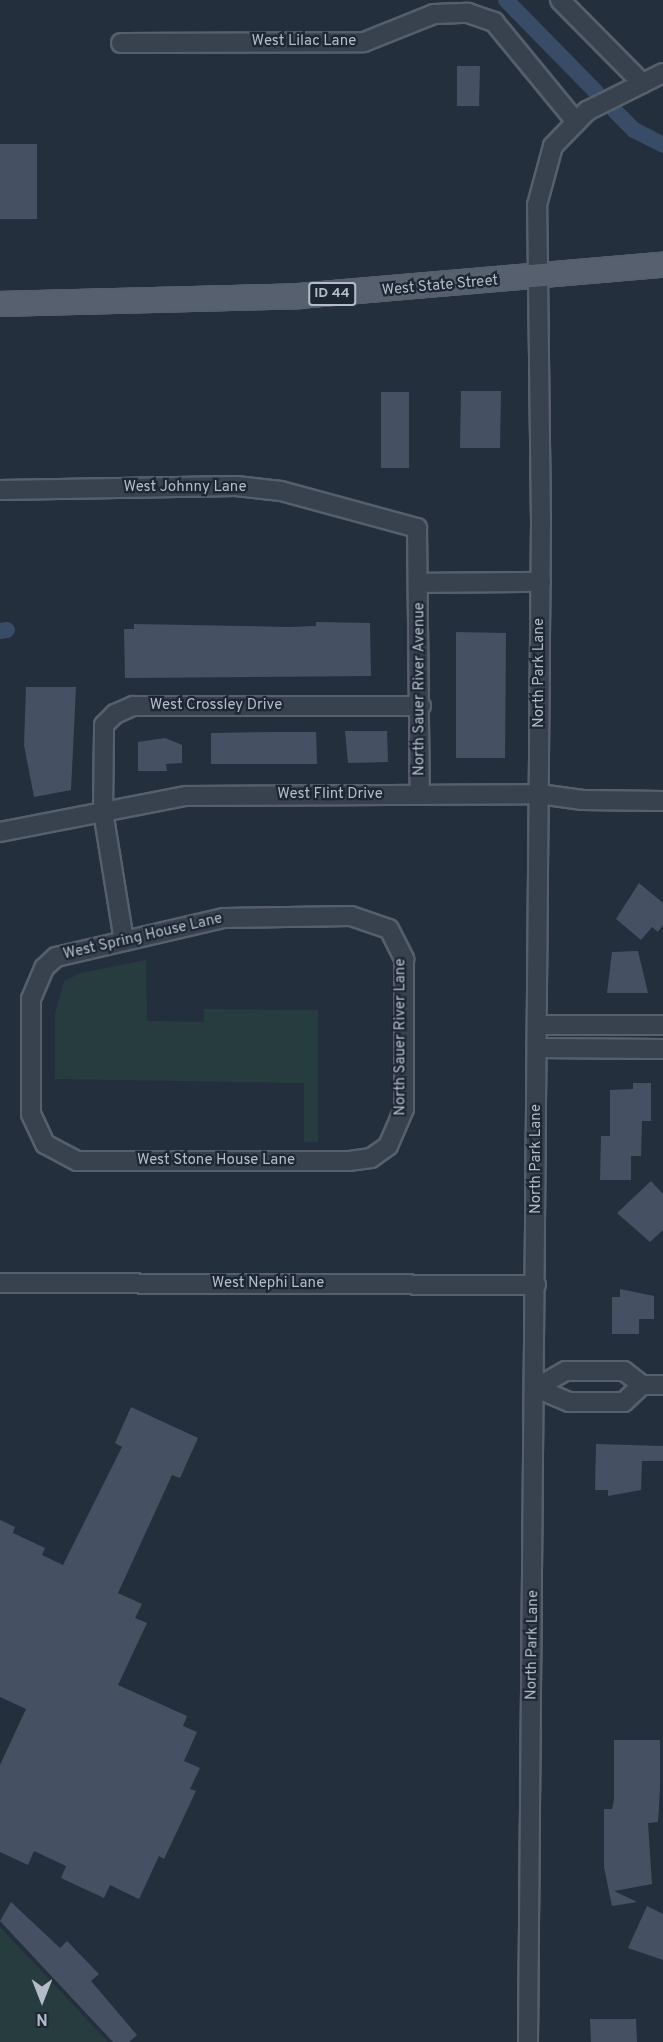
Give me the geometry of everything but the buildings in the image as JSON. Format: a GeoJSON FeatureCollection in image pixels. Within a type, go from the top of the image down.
{"type":"FeatureCollection","features":[{"type":"Feature","properties":{"kind":"main road","name":"West State Street"},"geometry":{"type":"LineString","coordinates":[[0,304],[298,296],[663,265]]}},
{"type":"Feature","properties":{"kind":"street"},"geometry":{"type":"LineString","coordinates":[[560,0],[642,83]]}},
{"type":"Feature","properties":{"kind":"street","name":"West Lilac Lane"},"geometry":{"type":"LineString","coordinates":[[121,43],[364,42],[434,14],[468,13],[494,22],[576,122]]}},
{"type":"Feature","properties":{"kind":"street","name":"North Park Lane"},"geometry":{"type":"LineString","coordinates":[[528,2042],[538,1025],[540,582],[537,204],[553,147],[576,122],[663,73]]}},
{"type":"Feature","properties":{"kind":"street","name":"West Johnny Lane"},"geometry":{"type":"LineString","coordinates":[[0,490],[236,486],[281,491],[417,528],[420,583]]}},
{"type":"Feature","properties":{"kind":"street"},"geometry":{"type":"LineString","coordinates":[[420,583],[540,582]]}},
{"type":"Feature","properties":{"kind":"street","name":"North Sauer River Avenue"},"geometry":{"type":"LineString","coordinates":[[420,583],[420,794]]}},
{"type":"Feature","properties":{"kind":"street","name":"West Crossley Drive"},"geometry":{"type":"LineString","coordinates":[[103,812],[104,725],[133,706],[421,706]]}},
{"type":"Feature","properties":{"kind":"street","name":"West Flint Drive"},"geometry":{"type":"LineString","coordinates":[[0,832],[186,796],[539,794],[583,800],[663,801]]}},
{"type":"Feature","properties":{"kind":"street"},"geometry":{"type":"LineString","coordinates":[[103,812],[124,941]]}},
{"type":"Feature","properties":{"kind":"street","name":"West Spring House Lane"},"geometry":{"type":"LineString","coordinates":[[45,1144],[31,1114],[31,999],[44,968],[72,950],[124,941],[224,918],[351,916],[389,929]]}},
{"type":"Feature","properties":{"kind":"street","name":"North Sauer River Lane"},"geometry":{"type":"LineString","coordinates":[[388,1146],[404,1109],[404,959],[389,929]]}},
{"type":"Feature","properties":{"kind":"street"},"geometry":{"type":"LineString","coordinates":[[538,1025],[663,1025]]}},
{"type":"Feature","properties":{"kind":"street"},"geometry":{"type":"LineString","coordinates":[[537,1048],[663,1049]]}},
{"type":"Feature","properties":{"kind":"street","name":"West Stone House Lane"},"geometry":{"type":"LineString","coordinates":[[45,1144],[77,1161],[350,1161],[371,1158],[388,1146]]}},
{"type":"Feature","properties":{"kind":"street","name":"West Nephi Lane"},"geometry":{"type":"LineString","coordinates":[[0,1283],[536,1285]]}},
{"type":"Feature","properties":{"kind":"street"},"geometry":{"type":"LineString","coordinates":[[536,1388],[566,1371],[624,1371],[642,1385],[663,1385]]}},
{"type":"Feature","properties":{"kind":"street"},"geometry":{"type":"LineString","coordinates":[[536,1388],[568,1402],[624,1402],[642,1385]]}},
{"type":"Feature","properties":{"kind":"green space"},"geometry":{"type":"Polygon","coordinates":[[[146,960],[147,1021],[204,1022],[204,1009],[318,1010],[318,1142],[304,1142],[304,1083],[55,1079],[55,1014],[64,981],[81,973],[146,960]]]}},
{"type":"Feature","properties":{"kind":"green space"},"geometry":{"type":"Polygon","coordinates":[[[0,1927],[108,2042],[0,2042],[0,1927]]]}},
{"type":"Feature","properties":{"kind":"waterway"},"geometry":{"type":"LineString","coordinates":[[506,0],[596,92]]}},
{"type":"Feature","properties":{"kind":"waterway"},"geometry":{"type":"LineString","coordinates":[[615,111],[634,130],[663,145]]}},
{"type":"Feature","properties":{"kind":"waterway"},"geometry":{"type":"LineString","coordinates":[[0,631],[7,630]]}}]}
